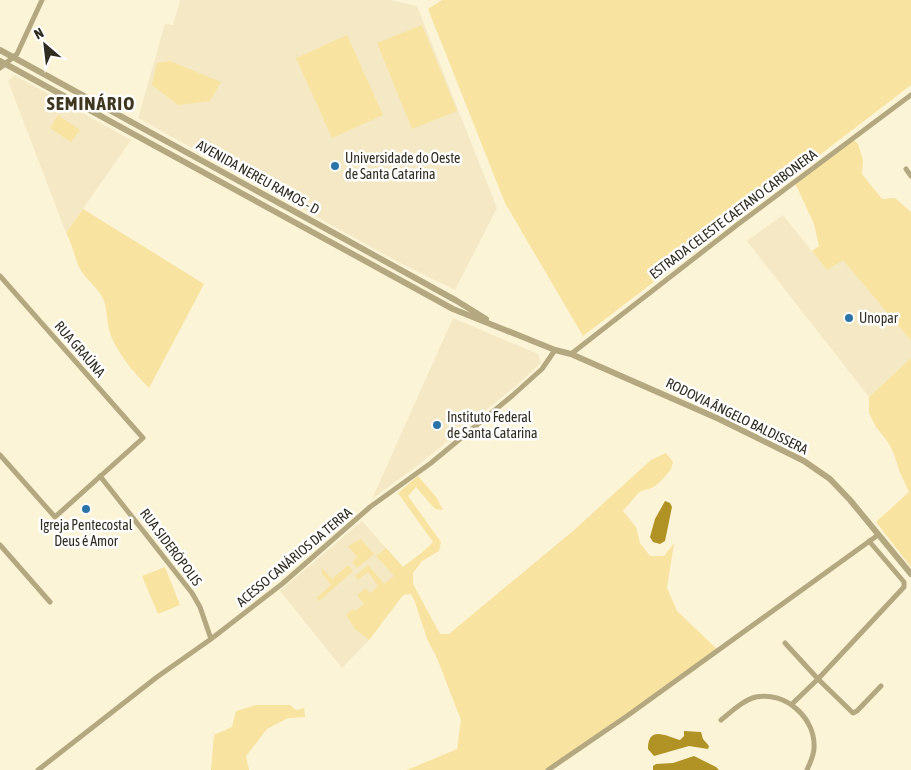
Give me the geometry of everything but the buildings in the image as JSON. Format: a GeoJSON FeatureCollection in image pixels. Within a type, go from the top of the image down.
{"type":"FeatureCollection","features":[{"type":"Feature","properties":{"kind":"street"},"geometry":{"type":"LineString","coordinates":[[2,65],[17,54],[42,0]]}},
{"type":"Feature","properties":{"kind":"street","name":"AVENIDA NEREU RAMOS - D"},"geometry":{"type":"LineString","coordinates":[[0,50],[457,301],[502,329]]}},
{"type":"Feature","properties":{"kind":"street","name":"AVENIDA NEREU RAMOS - D"},"geometry":{"type":"LineString","coordinates":[[2,65],[453,309],[555,350],[571,354]]}},
{"type":"Feature","properties":{"kind":"street","name":"ESTRADA CELESTE CAETANO CARBONERA"},"geometry":{"type":"LineString","coordinates":[[571,354],[764,204],[911,94]]}},
{"type":"Feature","properties":{"kind":"street"},"geometry":{"type":"LineString","coordinates":[[906,169],[911,176]]}},
{"type":"Feature","properties":{"kind":"street"},"geometry":{"type":"LineString","coordinates":[[235,190],[239,181]]}},
{"type":"Feature","properties":{"kind":"street","name":"RUA GRAÚNA"},"geometry":{"type":"LineString","coordinates":[[0,276],[143,438],[100,476]]}},
{"type":"Feature","properties":{"kind":"street","name":"ACESSO CANÁRIOS DA TERRA"},"geometry":{"type":"LineString","coordinates":[[38,770],[157,677],[211,639],[286,580],[370,507],[431,463],[542,369],[555,350]]}},
{"type":"Feature","properties":{"kind":"street","name":"RODOVIA ÂNGELO BALDISSERA"},"geometry":{"type":"LineString","coordinates":[[571,354],[726,422],[804,461],[830,479],[850,500],[911,574]]}},
{"type":"Feature","properties":{"kind":"street"},"geometry":{"type":"LineString","coordinates":[[0,455],[55,517],[100,476]]}},
{"type":"Feature","properties":{"kind":"street","name":"RUA SIDERÓPOLIS"},"geometry":{"type":"LineString","coordinates":[[100,476],[192,593],[200,607],[211,639]]}},
{"type":"Feature","properties":{"kind":"street"},"geometry":{"type":"LineString","coordinates":[[548,770],[878,535]]}},
{"type":"Feature","properties":{"kind":"street"},"geometry":{"type":"LineString","coordinates":[[792,704],[904,587],[904,582],[868,541]]}},
{"type":"Feature","properties":{"kind":"street"},"geometry":{"type":"LineString","coordinates":[[0,546],[50,602]]}},
{"type":"Feature","properties":{"kind":"street"},"geometry":{"type":"LineString","coordinates":[[785,643],[818,679],[853,712],[857,711],[881,686]]}},
{"type":"Feature","properties":{"kind":"street"},"geometry":{"type":"LineString","coordinates":[[721,720],[744,702],[756,697],[769,697],[792,704],[808,723],[813,736],[814,749],[807,770]]}},
{"type":"Feature","properties":{"kind":"shaded area","name":"Universidade do Oeste de Santa Catarina"},"geometry":{"type":"Polygon","coordinates":[[[180,0],[391,0],[417,6],[497,208],[455,290],[398,262],[138,118],[165,24],[173,25],[180,0]]]}},
{"type":"Feature","properties":{"kind":"shaded area"},"geometry":{"type":"Polygon","coordinates":[[[442,0],[911,0],[911,85],[583,336],[505,203],[428,9],[442,0]]]}},
{"type":"Feature","properties":{"kind":"shaded area"},"geometry":{"type":"Polygon","coordinates":[[[422,25],[457,111],[412,129],[377,43],[422,25]]]}},
{"type":"Feature","properties":{"kind":"shaded area"},"geometry":{"type":"Polygon","coordinates":[[[347,35],[383,115],[332,138],[296,58],[347,35]]]}},
{"type":"Feature","properties":{"kind":"shaded area"},"geometry":{"type":"Polygon","coordinates":[[[170,61],[221,82],[210,101],[178,105],[152,85],[157,63],[170,61]]]}},
{"type":"Feature","properties":{"kind":"shaded area"},"geometry":{"type":"Polygon","coordinates":[[[14,75],[131,140],[66,233],[8,81],[14,75]]]}},
{"type":"Feature","properties":{"kind":"shaded area"},"geometry":{"type":"Polygon","coordinates":[[[58,115],[80,130],[71,142],[50,128],[58,115]]]}},
{"type":"Feature","properties":{"kind":"shaded area"},"geometry":{"type":"Polygon","coordinates":[[[854,140],[858,144],[863,160],[862,174],[882,199],[895,198],[911,212],[911,341],[843,260],[827,270],[812,251],[819,246],[814,224],[795,183],[854,140]]]}},
{"type":"Feature","properties":{"kind":"shaded area"},"geometry":{"type":"Polygon","coordinates":[[[83,209],[204,284],[149,388],[131,368],[116,346],[109,330],[103,299],[80,269],[66,233],[83,209]]]}},
{"type":"Feature","properties":{"kind":"shaded area","name":"Unopar"},"geometry":{"type":"Polygon","coordinates":[[[783,215],[827,270],[843,259],[911,341],[911,358],[869,397],[747,241],[783,215]]]}},
{"type":"Feature","properties":{"kind":"shaded area","name":"Instituto Federal de Santa Catarina"},"geometry":{"type":"Polygon","coordinates":[[[453,318],[538,354],[541,363],[516,386],[421,463],[372,499],[453,318]]]}},
{"type":"Feature","properties":{"kind":"shaded area"},"geometry":{"type":"Polygon","coordinates":[[[911,358],[911,567],[876,522],[909,492],[888,442],[876,427],[869,413],[869,397],[911,358]]]}},
{"type":"Feature","properties":{"kind":"shaded area"},"geometry":{"type":"Polygon","coordinates":[[[666,453],[673,462],[671,469],[654,487],[639,492],[623,511],[636,527],[640,543],[650,556],[664,556],[674,543],[667,588],[677,611],[718,650],[548,770],[407,770],[457,749],[461,720],[437,658],[427,639],[415,602],[411,594],[403,595],[369,640],[355,629],[346,615],[364,604],[357,595],[366,588],[370,593],[378,586],[368,572],[358,580],[355,576],[368,565],[384,584],[394,576],[376,556],[386,548],[403,567],[433,542],[398,493],[418,476],[437,498],[443,510],[435,509],[416,487],[408,496],[441,542],[439,551],[422,561],[413,573],[413,584],[440,634],[449,634],[573,531],[651,460],[666,453]]]}},
{"type":"Feature","properties":{"kind":"shaded area"},"geometry":{"type":"Polygon","coordinates":[[[665,501],[670,503],[672,507],[665,541],[660,544],[653,542],[650,537],[655,519],[665,501]]]}},
{"type":"Feature","properties":{"kind":"shaded area"},"geometry":{"type":"Polygon","coordinates":[[[362,521],[403,567],[403,595],[369,640],[342,668],[280,591],[362,521]]]}},
{"type":"Feature","properties":{"kind":"shaded area"},"geometry":{"type":"Polygon","coordinates":[[[361,539],[374,554],[357,568],[352,562],[357,557],[348,546],[361,539]]]}},
{"type":"Feature","properties":{"kind":"shaded area"},"geometry":{"type":"Polygon","coordinates":[[[348,565],[353,571],[319,601],[316,598],[331,585],[322,574],[322,568],[332,579],[348,565]]]}},
{"type":"Feature","properties":{"kind":"shaded area"},"geometry":{"type":"Polygon","coordinates":[[[165,567],[180,605],[158,614],[142,576],[165,567]]]}},
{"type":"Feature","properties":{"kind":"shaded area"},"geometry":{"type":"Polygon","coordinates":[[[256,705],[291,705],[297,710],[304,708],[305,717],[288,718],[267,729],[246,756],[249,770],[211,770],[214,735],[232,727],[236,711],[256,705]]]}},
{"type":"Feature","properties":{"kind":"shaded area"},"geometry":{"type":"Polygon","coordinates":[[[684,731],[701,732],[703,739],[709,746],[708,749],[689,746],[654,756],[648,749],[651,737],[654,735],[659,734],[680,740],[684,736],[684,731]]]}},
{"type":"Feature","properties":{"kind":"shaded area"},"geometry":{"type":"Polygon","coordinates":[[[694,756],[719,770],[653,770],[653,766],[656,764],[673,763],[694,756]]]}},
{"type":"Feature","properties":{"kind":"place","name":"Universidade do Oeste de Santa Catarina"},"geometry":{"type":"Point","coordinates":[335,166]}},
{"type":"Feature","properties":{"kind":"place","name":"Unopar"},"geometry":{"type":"Point","coordinates":[849,318]}},
{"type":"Feature","properties":{"kind":"place","name":"Instituto Federal de Santa Catarina"},"geometry":{"type":"Point","coordinates":[437,425]}},
{"type":"Feature","properties":{"kind":"place","name":"Igreja Pentecostal Deus é Amor"},"geometry":{"type":"Point","coordinates":[86,509]}},
{"type":"Feature","properties":{"kind":"district","name":"SEMINÁRIO"},"geometry":{"type":"Point","coordinates":[91,103]}}]}
